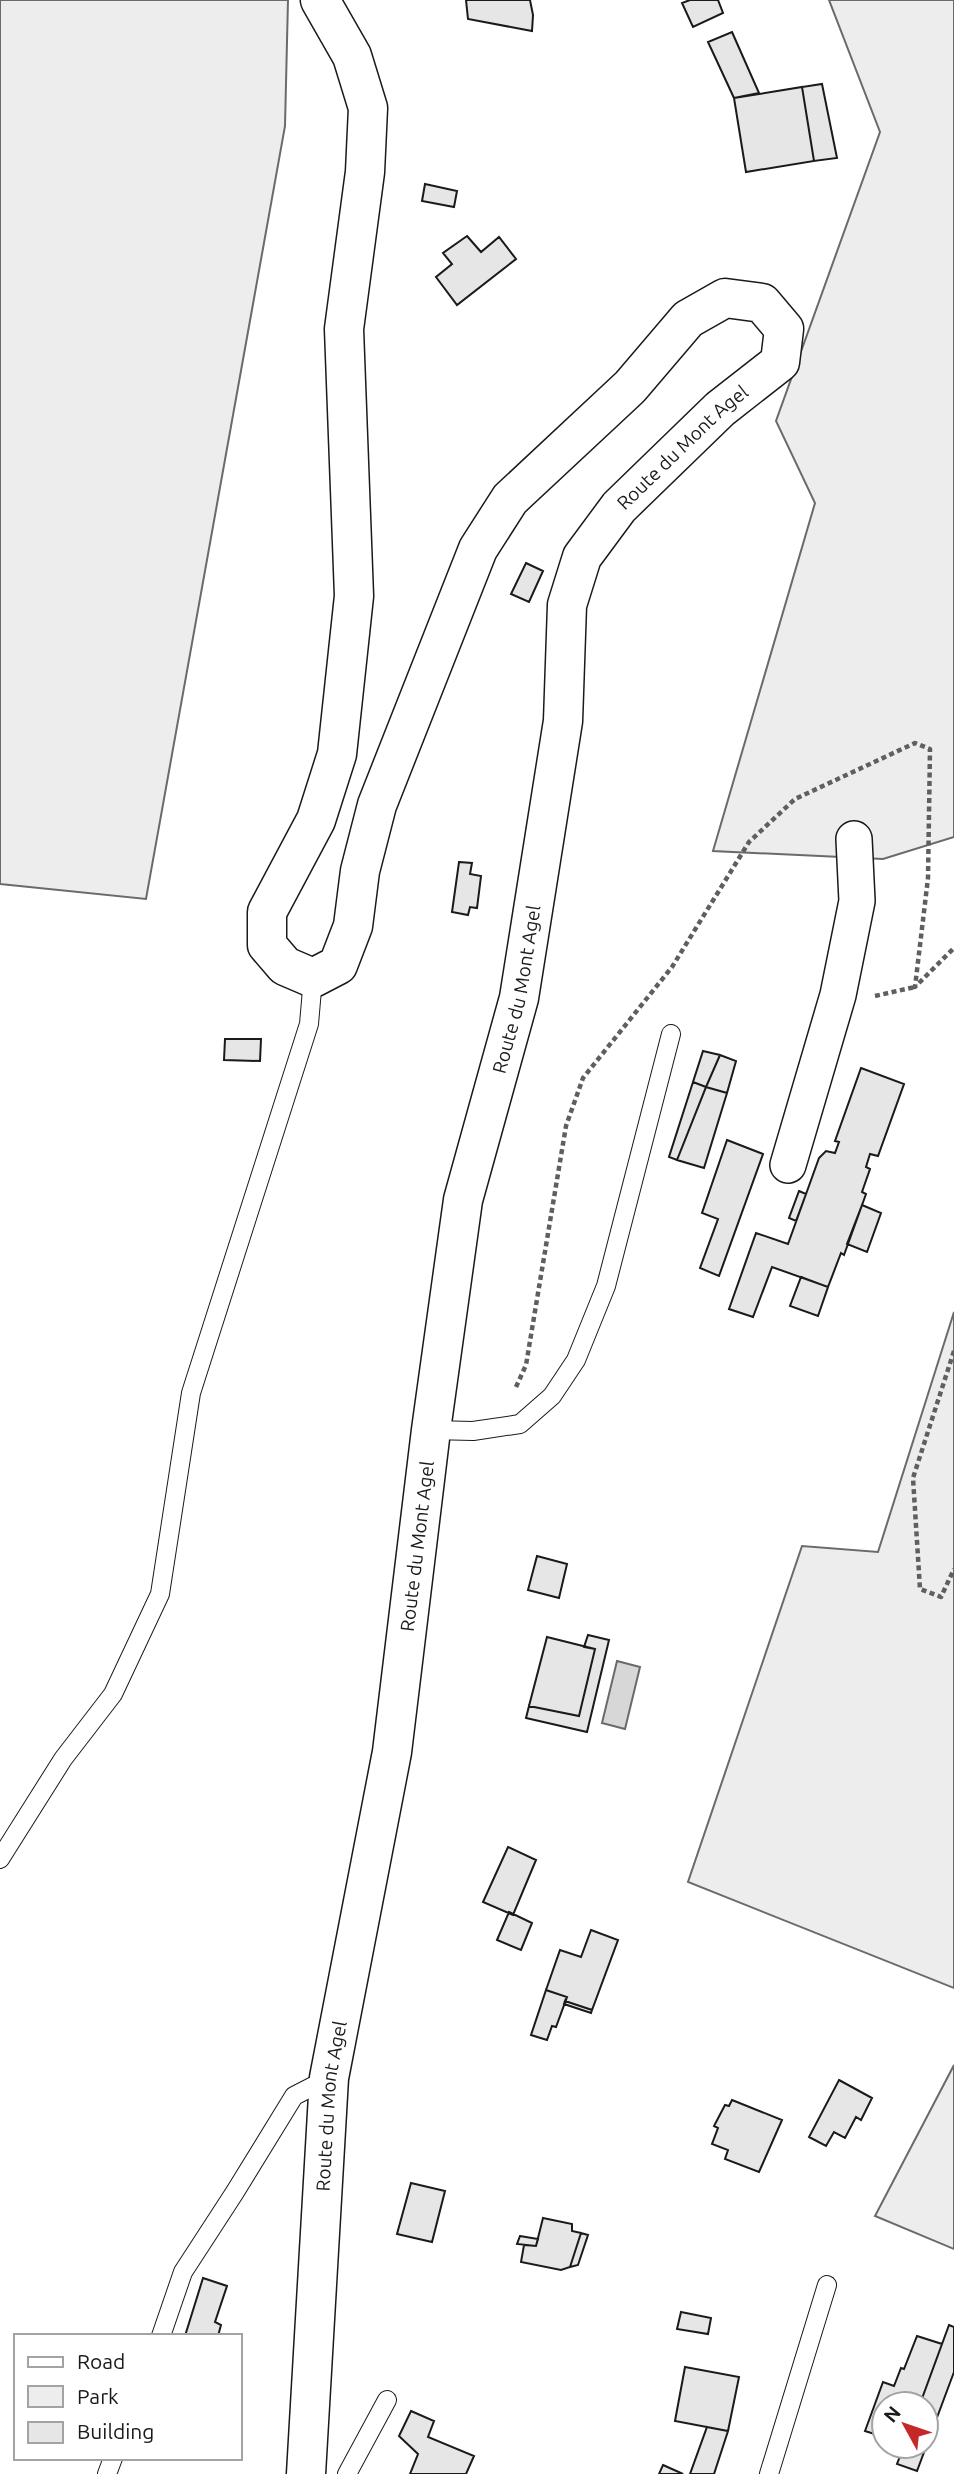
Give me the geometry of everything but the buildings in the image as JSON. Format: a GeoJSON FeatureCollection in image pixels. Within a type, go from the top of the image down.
{"type":"FeatureCollection","features":[{"type":"Feature","properties":{"kind":"street"},"geometry":{"type":"LineString","coordinates":[[313,978],[285,966],[267,946],[268,912],[316,820],[337,754],[354,596],[344,329],[365,172],[368,108],[352,56],[320,0]]}},
{"type":"Feature","properties":{"kind":"street","name":"Route du Mont Agel"},"geometry":{"type":"LineString","coordinates":[[306,2474],[329,2078],[392,1752],[431,1430],[463,1200],[519,999],[563,721],[566,605],[582,557],[619,506],[720,409],[780,362],[784,329],[762,303],[725,298],[688,319],[630,387],[510,499],[478,549],[377,805],[360,871],[353,926],[338,965],[313,978]]}},
{"type":"Feature","properties":{"kind":"street"},"geometry":{"type":"LineString","coordinates":[[788,1165],[838,995],[857,901],[855,839]]}},
{"type":"Feature","properties":{"kind":"lane"},"geometry":{"type":"LineString","coordinates":[[0,1859],[64,1759],[113,1694],[160,1594],[191,1394],[309,1024],[313,978]]}},
{"type":"Feature","properties":{"kind":"lane"},"geometry":{"type":"LineString","coordinates":[[431,1430],[473,1431],[520,1424],[552,1396],[576,1360],[606,1286],[671,1034]]}},
{"type":"Feature","properties":{"kind":"lane"},"geometry":{"type":"LineString","coordinates":[[162,2334],[183,2272],[294,2096],[329,2078]]}},
{"type":"Feature","properties":{"kind":"lane"},"geometry":{"type":"LineString","coordinates":[[769,2474],[827,2284]]}},
{"type":"Feature","properties":{"kind":"lane"},"geometry":{"type":"LineString","coordinates":[[347,2474],[387,2400]]}},
{"type":"Feature","properties":{"kind":"path"},"geometry":{"type":"LineString","coordinates":[[496,1428],[526,1366],[566,1126],[583,1078],[672,967],[749,842],[794,799],[915,743],[930,749],[928,878],[915,987],[954,948]]}},
{"type":"Feature","properties":{"kind":"path"},"geometry":{"type":"LineString","coordinates":[[954,1350],[913,1478],[920,1589],[941,1597],[954,1569]]}},
{"type":"Feature","properties":{"kind":"green space"},"geometry":{"type":"Polygon","coordinates":[[[0,0],[288,0],[285,126],[146,899],[0,884],[0,0]]]}},
{"type":"Feature","properties":{"kind":"green space"},"geometry":{"type":"Polygon","coordinates":[[[829,0],[954,0],[954,837],[883,859],[713,851],[815,503],[776,421],[880,132],[829,0]]]}},
{"type":"Feature","properties":{"kind":"green space"},"geometry":{"type":"Polygon","coordinates":[[[954,1312],[954,1988],[688,1882],[802,1546],[878,1552],[954,1312]]]}},
{"type":"Feature","properties":{"kind":"green space"},"geometry":{"type":"Polygon","coordinates":[[[954,2065],[954,2249],[875,2216],[954,2065]]]}},
{"type":"Feature","properties":{"kind":"shaded area"},"geometry":{"type":"Polygon","coordinates":[[[617,1661],[640,1667],[625,1729],[602,1723],[617,1661]]]}}]}
